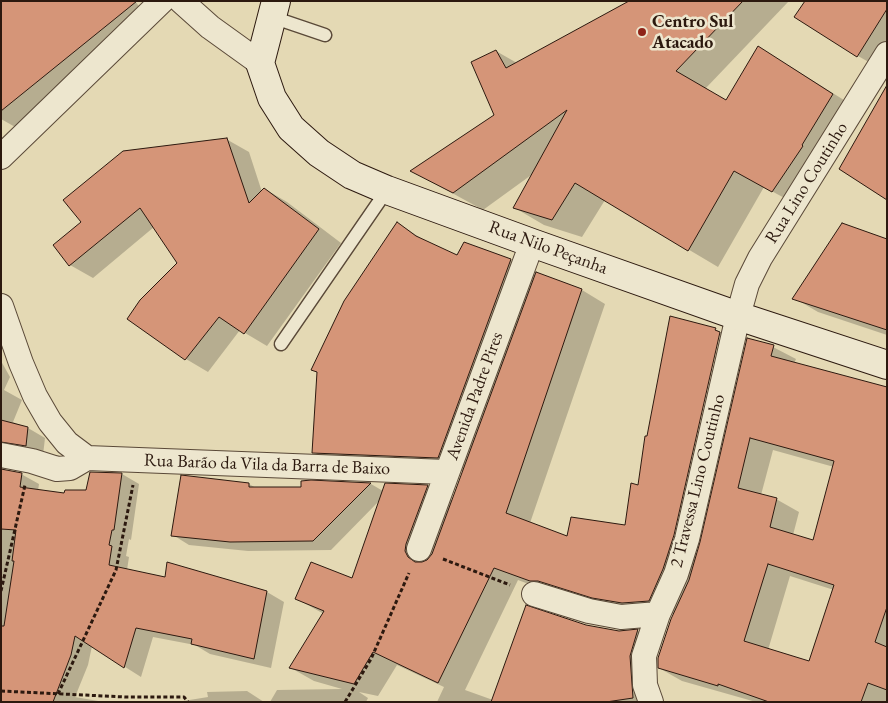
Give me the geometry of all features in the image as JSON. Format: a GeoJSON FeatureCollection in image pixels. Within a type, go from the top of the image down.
{"type":"FeatureCollection","features":[{"type":"Feature","properties":{"kind":"main road"},"geometry":{"type":"LineString","coordinates":[[260,63],[274,9]]}},
{"type":"Feature","properties":{"kind":"main road","name":"Rua Nilo Peçanha"},"geometry":{"type":"LineString","coordinates":[[260,63],[272,98],[291,128],[319,153],[352,175],[387,190],[532,243],[738,316],[887,365]]}},
{"type":"Feature","properties":{"kind":"street"},"geometry":{"type":"LineString","coordinates":[[1,157],[162,1]]}},
{"type":"Feature","properties":{"kind":"street"},"geometry":{"type":"LineString","coordinates":[[181,1],[210,27],[260,63]]}},
{"type":"Feature","properties":{"kind":"street","name":"Rua Lino Coutinho"},"geometry":{"type":"LineString","coordinates":[[738,316],[747,284],[760,258],[887,54]]}},
{"type":"Feature","properties":{"kind":"street","name":"Avenida Padre Pires"},"geometry":{"type":"LineString","coordinates":[[419,550],[446,472],[532,243]]}},
{"type":"Feature","properties":{"kind":"street"},"geometry":{"type":"LineString","coordinates":[[1,306],[34,396],[50,422],[67,443],[87,458]]}},
{"type":"Feature","properties":{"kind":"street","name":"2 Travessa Lino Coutinho"},"geometry":{"type":"LineString","coordinates":[[651,702],[645,685],[644,656],[658,614],[676,574],[687,539],[738,316]]}},
{"type":"Feature","properties":{"kind":"street","name":"Rua Barão da Vila da Barra de Baixo"},"geometry":{"type":"LineString","coordinates":[[1,454],[32,460],[57,469],[70,468],[87,458],[446,472]]}},
{"type":"Feature","properties":{"kind":"street"},"geometry":{"type":"LineString","coordinates":[[534,594],[589,611],[621,617],[658,614]]}},
{"type":"Feature","properties":{"kind":"lane"},"geometry":{"type":"LineString","coordinates":[[274,9],[325,35]]}},
{"type":"Feature","properties":{"kind":"lane"},"geometry":{"type":"LineString","coordinates":[[281,344],[387,190]]}},
{"type":"Feature","properties":{"kind":"path"},"geometry":{"type":"LineString","coordinates":[[1,591],[32,460]]}},
{"type":"Feature","properties":{"kind":"path"},"geometry":{"type":"LineString","coordinates":[[58,694],[116,570],[139,460]]}},
{"type":"Feature","properties":{"kind":"path"},"geometry":{"type":"LineString","coordinates":[[345,702],[371,658],[419,550],[534,594]]}},
{"type":"Feature","properties":{"kind":"path"},"geometry":{"type":"LineString","coordinates":[[1,691],[126,700],[184,697],[188,702]]}},
{"type":"Feature","properties":{"kind":"building"},"geometry":{"type":"Polygon","coordinates":[[[1,1],[137,1],[1,111],[1,1]]]}},
{"type":"Feature","properties":{"kind":"building"},"geometry":{"type":"Polygon","coordinates":[[[629,1],[743,1],[676,71],[726,100],[758,46],[833,94],[803,146],[772,192],[734,171],[688,251],[575,183],[552,220],[513,208],[567,110],[453,193],[410,171],[494,115],[471,62],[496,50],[506,68],[629,1]]]}},
{"type":"Feature","properties":{"kind":"building"},"geometry":{"type":"Polygon","coordinates":[[[805,1],[887,1],[887,9],[857,57],[794,17],[805,1]]]}},
{"type":"Feature","properties":{"kind":"building"},"geometry":{"type":"Polygon","coordinates":[[[887,85],[887,200],[839,169],[887,85]]]}},
{"type":"Feature","properties":{"kind":"building"},"geometry":{"type":"Polygon","coordinates":[[[227,138],[249,203],[264,188],[319,229],[244,334],[219,317],[185,360],[127,319],[140,300],[177,263],[140,208],[69,266],[53,245],[81,222],[63,200],[123,151],[227,138]]]}},
{"type":"Feature","properties":{"kind":"building"},"geometry":{"type":"Polygon","coordinates":[[[397,222],[416,236],[457,255],[464,242],[511,259],[438,458],[312,453],[317,372],[311,370],[344,301],[397,222]]]}},
{"type":"Feature","properties":{"kind":"building"},"geometry":{"type":"Polygon","coordinates":[[[842,223],[887,239],[887,330],[792,299],[842,223]]]}},
{"type":"Feature","properties":{"kind":"building"},"geometry":{"type":"Polygon","coordinates":[[[536,272],[582,289],[506,513],[567,536],[571,517],[625,525],[631,483],[638,485],[645,436],[647,436],[670,316],[716,328],[715,330],[720,332],[674,535],[663,569],[649,601],[622,603],[592,598],[538,581],[530,581],[494,568],[438,683],[373,652],[354,684],[289,668],[324,611],[295,599],[311,562],[352,578],[385,483],[428,485],[405,551],[408,557],[415,562],[427,560],[432,554],[536,272]]]}},
{"type":"Feature","properties":{"kind":"building"},"geometry":{"type":"Polygon","coordinates":[[[747,338],[774,345],[771,356],[887,387],[887,607],[875,642],[887,647],[887,690],[868,683],[861,702],[769,702],[718,684],[718,686],[658,668],[658,658],[671,619],[689,580],[700,542],[747,338]],[[750,438],[738,488],[777,498],[770,527],[813,540],[834,461],[750,438]],[[768,564],[744,641],[809,661],[834,585],[768,564]]]}},
{"type":"Feature","properties":{"kind":"building"},"geometry":{"type":"Polygon","coordinates":[[[1,420],[28,427],[26,446],[1,442],[1,420]]]}},
{"type":"Feature","properties":{"kind":"building"},"geometry":{"type":"Polygon","coordinates":[[[1,469],[22,473],[20,487],[64,493],[65,490],[86,490],[90,472],[122,473],[114,530],[112,530],[109,545],[112,546],[109,565],[165,577],[167,562],[267,591],[254,659],[191,644],[192,639],[136,628],[124,668],[75,636],[71,655],[53,702],[1,702],[1,626],[4,626],[14,561],[12,561],[16,530],[1,529],[1,469]]]}},
{"type":"Feature","properties":{"kind":"building"},"geometry":{"type":"Polygon","coordinates":[[[181,475],[249,483],[249,487],[301,487],[301,481],[311,480],[371,483],[313,541],[230,542],[171,536],[181,475]]]}},
{"type":"Feature","properties":{"kind":"building"},"geometry":{"type":"Polygon","coordinates":[[[526,605],[586,625],[619,631],[638,629],[630,656],[633,698],[606,702],[491,702],[526,605]]]}},
{"type":"Feature","properties":{"kind":"place","name":"Centro Sul Atacado"},"geometry":{"type":"Point","coordinates":[642,32]}}]}
